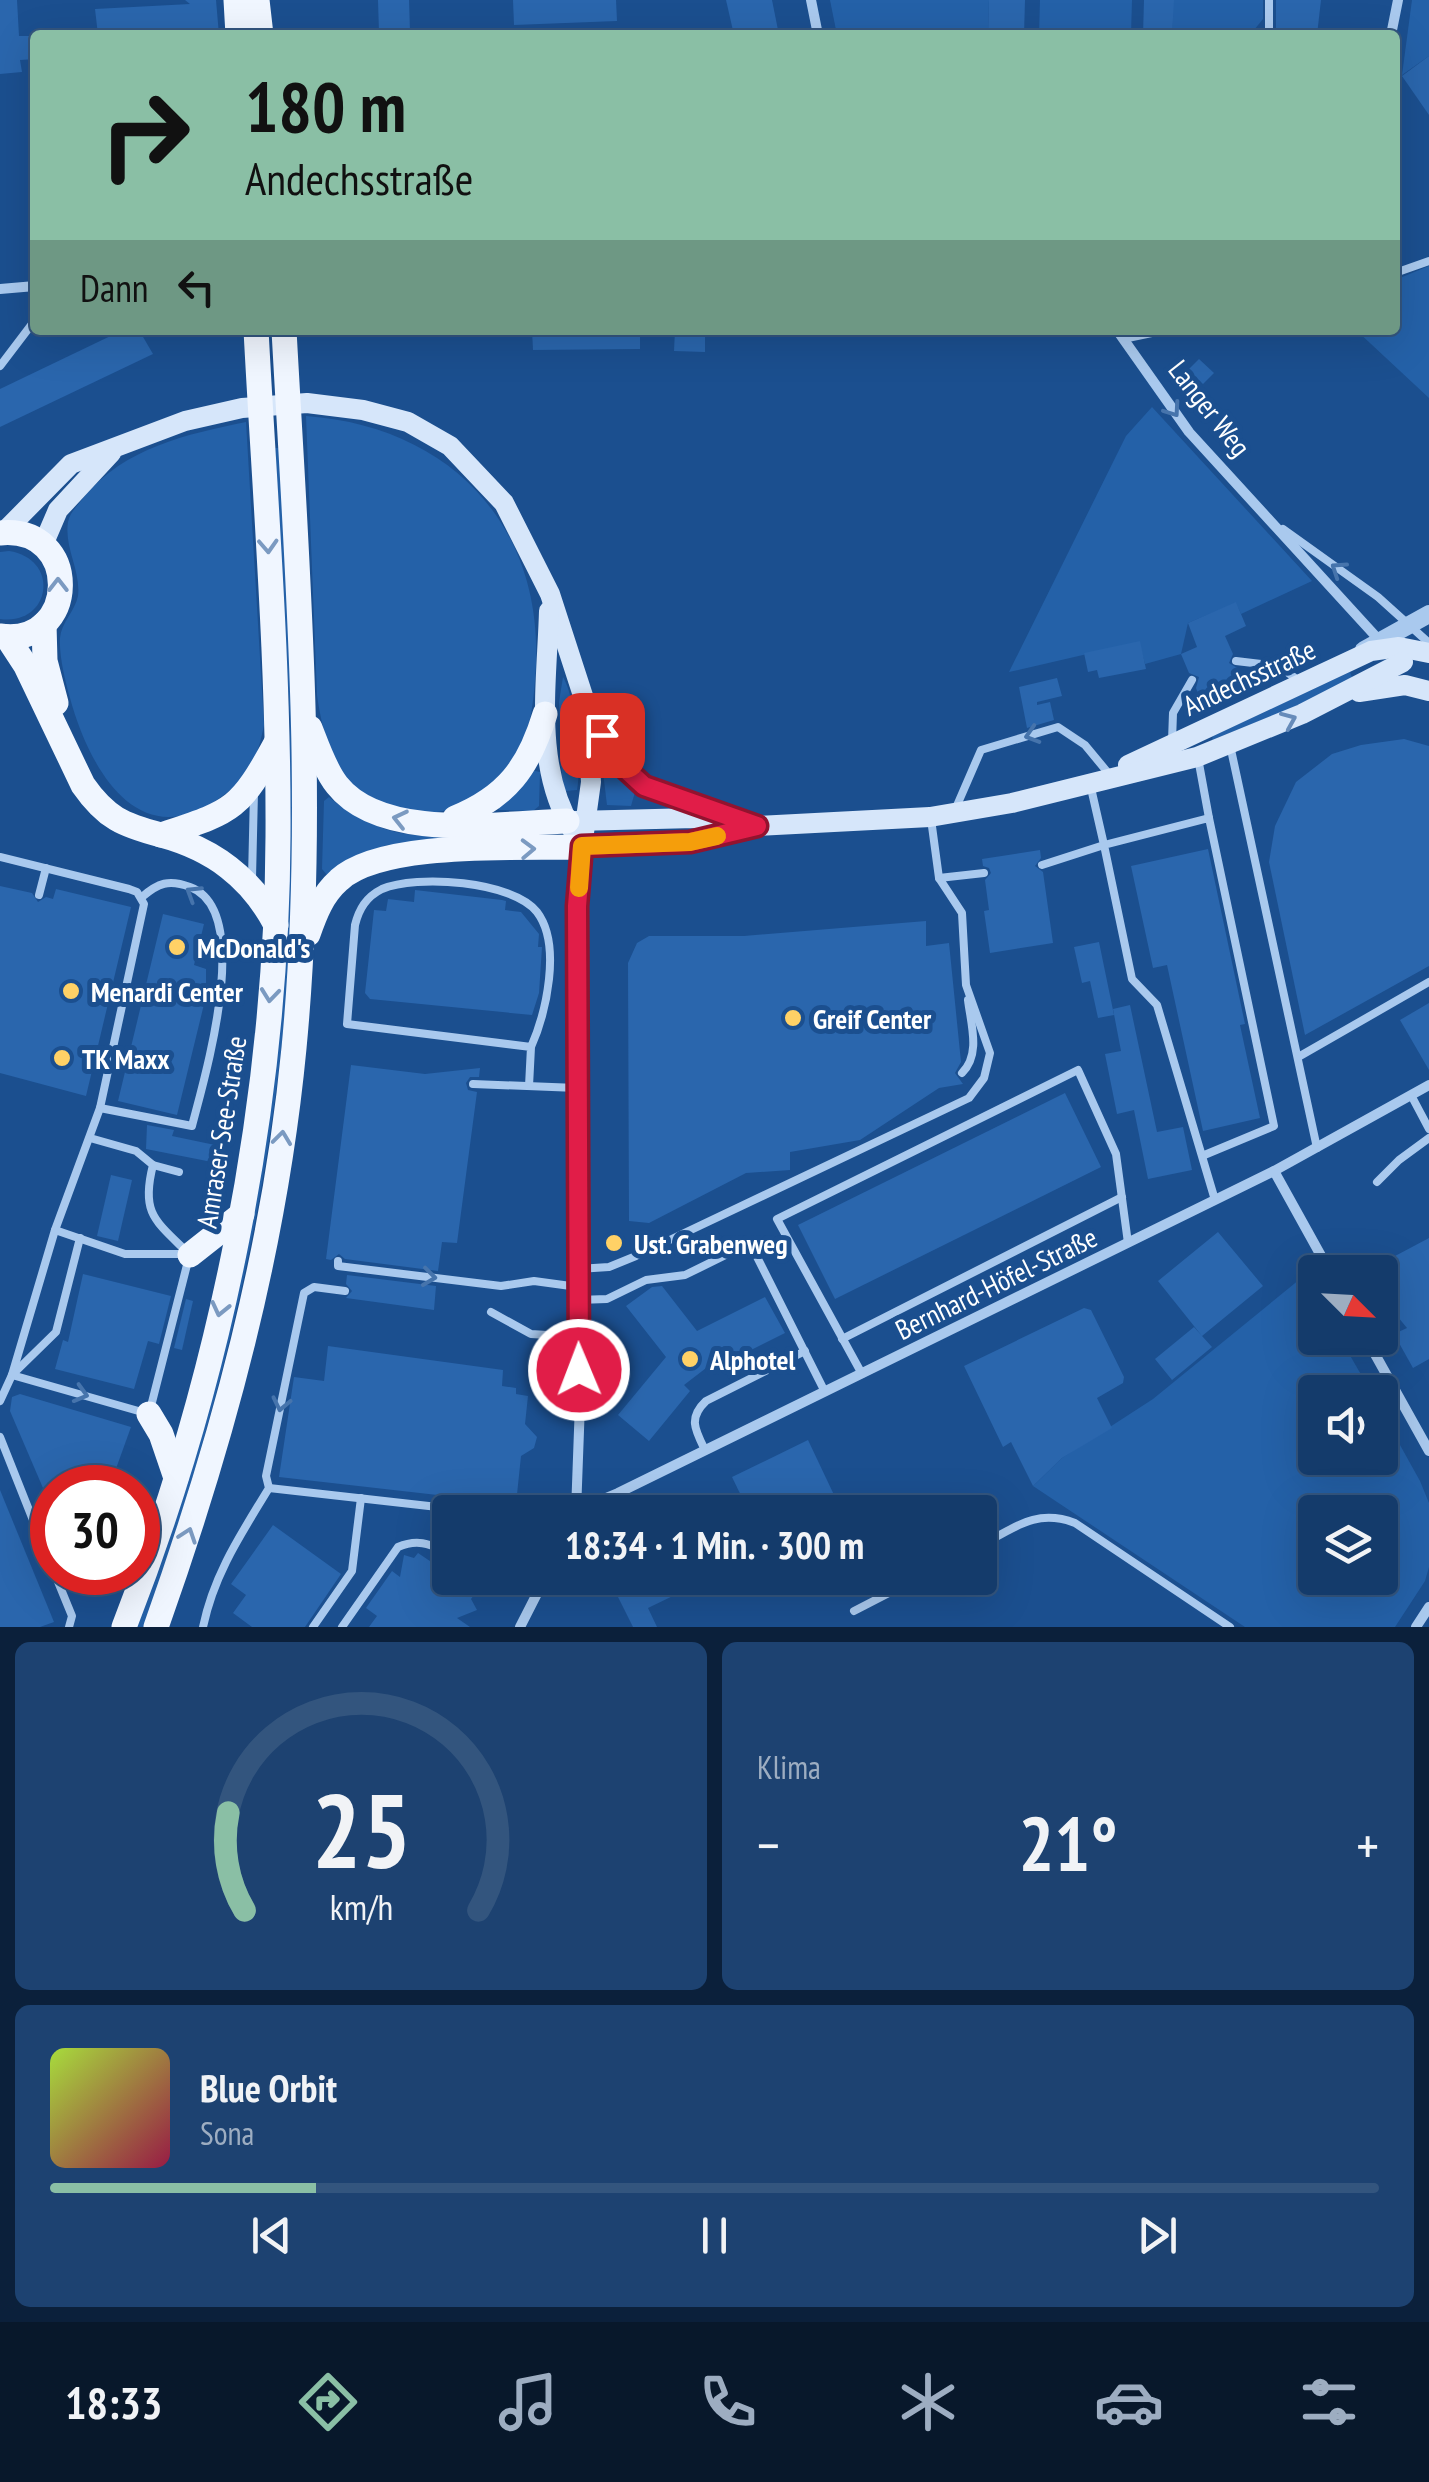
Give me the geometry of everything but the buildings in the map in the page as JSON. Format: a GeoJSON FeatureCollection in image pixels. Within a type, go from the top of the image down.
{"type":"FeatureCollection","features":[{"type":"Feature","properties":{"kind":"main road"},"geometry":{"type":"LineString","coordinates":[[236,0],[238,30]]}},
{"type":"Feature","properties":{"kind":"main road"},"geometry":{"type":"LineString","coordinates":[[257,0],[260,30]]}},
{"type":"Feature","properties":{"kind":"main road","name":"Amraser-See-Straße"},"geometry":{"type":"LineString","coordinates":[[124,1627],[176,1478],[242,1214],[258,1111],[276,924],[278,740],[254,342]]}},
{"type":"Feature","properties":{"kind":"main road"},"geometry":{"type":"LineString","coordinates":[[156,1627],[192,1526],[238,1368],[268,1229],[294,1046],[306,844],[305,714],[288,342]]}},
{"type":"Feature","properties":{"kind":"main road"},"geometry":{"type":"LineString","coordinates":[[2,533],[71,464],[185,421],[242,408],[323,403],[408,422],[450,446],[504,502],[550,594],[587,708],[618,762],[644,786],[757,826]]}},
{"type":"Feature","properties":{"kind":"main road"},"geometry":{"type":"LineString","coordinates":[[43,544],[58,510],[116,448]]}},
{"type":"Feature","properties":{"kind":"main road"},"geometry":{"type":"LineString","coordinates":[[2,533],[18,533],[43,544],[55,558],[61,575],[61,593],[44,624],[20,636],[3,637]]}},
{"type":"Feature","properties":{"kind":"main road"},"geometry":{"type":"LineString","coordinates":[[550,594],[545,714],[550,780],[578,830]]}},
{"type":"Feature","properties":{"kind":"main road"},"geometry":{"type":"LineString","coordinates":[[44,624],[45,661],[69,756]]}},
{"type":"Feature","properties":{"kind":"main road"},"geometry":{"type":"LineString","coordinates":[[3,637],[26,666],[96,804],[123,825],[161,835],[225,862],[252,887],[276,924]]}},
{"type":"Feature","properties":{"kind":"main road","name":"Langer Weg"},"geometry":{"type":"LineString","coordinates":[[1332,668],[1371,651],[1390,651],[1399,646],[1428,649]]}},
{"type":"Feature","properties":{"kind":"main road","name":"Langer Weg"},"geometry":{"type":"LineString","coordinates":[[1390,651],[1429,690]]}},
{"type":"Feature","properties":{"kind":"main road","name":"Andechsstraße"},"geometry":{"type":"LineString","coordinates":[[578,830],[596,829],[615,820],[695,818],[757,826],[930,818],[1012,803],[1197,757],[1230,745],[1338,696],[1390,651]]}},
{"type":"Feature","properties":{"kind":"main road","name":"Andechsstraße"},"geometry":{"type":"LineString","coordinates":[[1100,779],[1332,668]]}},
{"type":"Feature","properties":{"kind":"main road","name":"Langer Weg"},"geometry":{"type":"LineString","coordinates":[[1338,696],[1405,686],[1429,690]]}},
{"type":"Feature","properties":{"kind":"main road"},"geometry":{"type":"LineString","coordinates":[[578,830],[591,782],[587,708]]}},
{"type":"Feature","properties":{"kind":"main road"},"geometry":{"type":"LineString","coordinates":[[305,714],[336,785],[365,808],[401,822],[578,830]]}},
{"type":"Feature","properties":{"kind":"main road"},"geometry":{"type":"LineString","coordinates":[[440,824],[480,808],[503,792],[521,770],[545,714]]}},
{"type":"Feature","properties":{"kind":"main road"},"geometry":{"type":"LineString","coordinates":[[161,835],[225,812],[254,782],[278,740]]}},
{"type":"Feature","properties":{"kind":"main road","name":"Andechsstraße"},"geometry":{"type":"LineString","coordinates":[[578,830],[690,842],[757,826]]}},
{"type":"Feature","properties":{"kind":"main road"},"geometry":{"type":"LineString","coordinates":[[298,962],[321,901],[340,878],[369,862],[578,830]]}},
{"type":"Feature","properties":{"kind":"main road"},"geometry":{"type":"LineString","coordinates":[[190,1254],[242,1214]]}},
{"type":"Feature","properties":{"kind":"main road"},"geometry":{"type":"LineString","coordinates":[[149,1414],[176,1478]]}},
{"type":"Feature","properties":{"kind":"street"},"geometry":{"type":"LineString","coordinates":[[811,0],[817,30]]}},
{"type":"Feature","properties":{"kind":"street"},"geometry":{"type":"LineString","coordinates":[[1392,30],[1398,0]]}},
{"type":"Feature","properties":{"kind":"street"},"geometry":{"type":"LineString","coordinates":[[0,289],[30,286]]}},
{"type":"Feature","properties":{"kind":"street","name":"Langer Weg"},"geometry":{"type":"LineString","coordinates":[[1121,335],[1188,432],[1390,651]]}},
{"type":"Feature","properties":{"kind":"street","name":"Andechsstraße"},"geometry":{"type":"LineString","coordinates":[[1390,651],[1410,624],[1429,614]]}},
{"type":"Feature","properties":{"kind":"street"},"geometry":{"type":"LineString","coordinates":[[576,1495],[578,830]]}},
{"type":"Feature","properties":{"kind":"street","name":"Bernhard-Höfel-Straße"},"geometry":{"type":"LineString","coordinates":[[610,1495],[1274,1172],[1429,1085]]}},
{"type":"Feature","properties":{"kind":"street"},"geometry":{"type":"LineString","coordinates":[[1274,1172],[1320,1255]]}},
{"type":"Feature","properties":{"kind":"street"},"geometry":{"type":"LineString","coordinates":[[1375,1355],[1429,1451]]}},
{"type":"Feature","properties":{"kind":"street"},"geometry":{"type":"LineString","coordinates":[[520,1627],[536,1595]]}},
{"type":"Feature","properties":{"kind":"street"},"geometry":{"type":"LineString","coordinates":[[1416,1627],[1429,1607]]}},
{"type":"Feature","properties":{"kind":"lane"},"geometry":{"type":"LineString","coordinates":[[1269,0],[1269,30]]}},
{"type":"Feature","properties":{"kind":"lane"},"geometry":{"type":"LineString","coordinates":[[1400,272],[1429,261]]}},
{"type":"Feature","properties":{"kind":"lane"},"geometry":{"type":"LineString","coordinates":[[0,366],[30,327]]}},
{"type":"Feature","properties":{"kind":"lane","name":"Langer Weg"},"geometry":{"type":"LineString","coordinates":[[1264,515],[1410,624],[1428,649]]}},
{"type":"Feature","properties":{"kind":"lane"},"geometry":{"type":"LineString","coordinates":[[1236,661],[1278,666],[1302,684]]}},
{"type":"Feature","properties":{"kind":"lane"},"geometry":{"type":"LineString","coordinates":[[1172,744],[1173,714],[1192,680]]}},
{"type":"Feature","properties":{"kind":"lane"},"geometry":{"type":"LineString","coordinates":[[954,813],[981,750],[1058,727],[1085,745],[1100,779],[1104,845],[1132,979],[1157,1005],[1216,1200]]}},
{"type":"Feature","properties":{"kind":"lane"},"geometry":{"type":"LineString","coordinates":[[1230,745],[1317,1148]]}},
{"type":"Feature","properties":{"kind":"lane"},"geometry":{"type":"LineString","coordinates":[[1197,757],[1274,1126],[1202,1156]]}},
{"type":"Feature","properties":{"kind":"lane"},"geometry":{"type":"LineString","coordinates":[[252,887],[254,782]]}},
{"type":"Feature","properties":{"kind":"lane"},"geometry":{"type":"LineString","coordinates":[[930,818],[939,878],[962,913],[974,1053],[972,1063],[962,1073]]}},
{"type":"Feature","properties":{"kind":"lane"},"geometry":{"type":"LineString","coordinates":[[1042,865],[1209,818]]}},
{"type":"Feature","properties":{"kind":"lane"},"geometry":{"type":"LineString","coordinates":[[0,857],[130,889],[142,897]]}},
{"type":"Feature","properties":{"kind":"lane"},"geometry":{"type":"LineString","coordinates":[[39,895],[46,868]]}},
{"type":"Feature","properties":{"kind":"lane"},"geometry":{"type":"LineString","coordinates":[[939,878],[984,873]]}},
{"type":"Feature","properties":{"kind":"lane"},"geometry":{"type":"LineString","coordinates":[[100,1108],[192,1126],[214,1038],[225,939],[213,912],[196,890],[165,882],[142,897]]}},
{"type":"Feature","properties":{"kind":"lane"},"geometry":{"type":"LineString","coordinates":[[529,1086],[531,1047],[543,1019],[549,942],[537,912],[527,902],[497,888],[433,882],[397,885],[368,898],[354,925],[347,1024],[531,1047]]}},
{"type":"Feature","properties":{"kind":"lane"},"geometry":{"type":"LineString","coordinates":[[1,1395],[12,1374],[56,1230],[100,1108],[143,914],[142,897]]}},
{"type":"Feature","properties":{"kind":"lane"},"geometry":{"type":"LineString","coordinates":[[1300,1056],[1429,982]]}},
{"type":"Feature","properties":{"kind":"lane"},"geometry":{"type":"LineString","coordinates":[[578,1269],[623,1262],[969,1098],[984,1078],[990,1053],[966,985]]}},
{"type":"Feature","properties":{"kind":"lane"},"geometry":{"type":"LineString","coordinates":[[862,1374],[777,1219],[1078,1070],[1116,1154],[1128,1243]]}},
{"type":"Feature","properties":{"kind":"lane"},"geometry":{"type":"LineString","coordinates":[[473,1084],[577,1088]]}},
{"type":"Feature","properties":{"kind":"lane"},"geometry":{"type":"LineString","coordinates":[[1411,1095],[1429,1129]]}},
{"type":"Feature","properties":{"kind":"lane"},"geometry":{"type":"LineString","coordinates":[[90,1138],[136,1152],[153,1165],[179,1172]]}},
{"type":"Feature","properties":{"kind":"lane"},"geometry":{"type":"LineString","coordinates":[[1378,1182],[1429,1138]]}},
{"type":"Feature","properties":{"kind":"lane"},"geometry":{"type":"LineString","coordinates":[[153,1165],[147,1197],[150,1212],[190,1254]]}},
{"type":"Feature","properties":{"kind":"lane"},"geometry":{"type":"LineString","coordinates":[[842,1339],[1122,1198]]}},
{"type":"Feature","properties":{"kind":"lane"},"geometry":{"type":"LineString","coordinates":[[56,1230],[125,1254],[190,1254]]}},
{"type":"Feature","properties":{"kind":"lane"},"geometry":{"type":"LineString","coordinates":[[12,1374],[56,1332],[80,1238]]}},
{"type":"Feature","properties":{"kind":"lane"},"geometry":{"type":"LineString","coordinates":[[578,1300],[607,1299],[646,1280],[684,1274],[750,1243],[825,1392]]}},
{"type":"Feature","properties":{"kind":"lane"},"geometry":{"type":"LineString","coordinates":[[12,1374],[149,1414],[190,1254]]}},
{"type":"Feature","properties":{"kind":"lane"},"geometry":{"type":"LineString","coordinates":[[338,1261],[338,1266],[501,1286],[534,1281],[578,1287]]}},
{"type":"Feature","properties":{"kind":"lane"},"geometry":{"type":"LineString","coordinates":[[203,1627],[210,1592],[226,1557],[269,1488],[266,1476],[304,1293],[314,1288],[346,1291]]}},
{"type":"Feature","properties":{"kind":"lane"},"geometry":{"type":"LineString","coordinates":[[491,1312],[531,1334],[579,1338]]}},
{"type":"Feature","properties":{"kind":"lane"},"geometry":{"type":"LineString","coordinates":[[706,1450],[693,1418],[706,1401],[805,1351]]}},
{"type":"Feature","properties":{"kind":"lane"},"geometry":{"type":"LineString","coordinates":[[0,1438],[30,1511]]}},
{"type":"Feature","properties":{"kind":"lane"},"geometry":{"type":"LineString","coordinates":[[269,1488],[432,1506]]}},
{"type":"Feature","properties":{"kind":"lane"},"geometry":{"type":"LineString","coordinates":[[313,1627],[352,1571],[360,1498]]}},
{"type":"Feature","properties":{"kind":"lane"},"geometry":{"type":"LineString","coordinates":[[997,1537],[1038,1516],[1057,1516],[1075,1523],[1230,1627]]}},
{"type":"Feature","properties":{"kind":"lane"},"geometry":{"type":"LineString","coordinates":[[342,1627],[398,1547],[412,1542],[432,1546]]}},
{"type":"Feature","properties":{"kind":"lane"},"geometry":{"type":"LineString","coordinates":[[64,1595],[72,1616],[69,1627]]}},
{"type":"Feature","properties":{"kind":"lane"},"geometry":{"type":"LineString","coordinates":[[854,1610],[884,1595]]}},
{"type":"Feature","properties":{"kind":"shaded area"},"geometry":{"type":"Polygon","coordinates":[[[830,0],[989,0],[988,30],[836,30],[830,0]]]}},
{"type":"Feature","properties":{"kind":"shaded area"},"geometry":{"type":"Polygon","coordinates":[[[1040,0],[1132,0],[1131,30],[1039,30],[1040,0]]]}},
{"type":"Feature","properties":{"kind":"shaded area"},"geometry":{"type":"Polygon","coordinates":[[[1173,0],[1263,0],[1263,19],[1254,30],[1172,29],[1173,0]]]}},
{"type":"Feature","properties":{"kind":"shaded area"},"geometry":{"type":"Polygon","coordinates":[[[1412,0],[1429,0],[1429,56],[1402,75],[1412,0]]]}},
{"type":"Feature","properties":{"kind":"shaded area"},"geometry":{"type":"Polygon","coordinates":[[[1429,266],[1429,398],[1361,335],[1400,335],[1400,278],[1429,266]]]}},
{"type":"Feature","properties":{"kind":"shaded area"},"geometry":{"type":"Polygon","coordinates":[[[1152,407],[1312,581],[1241,614],[1236,603],[1188,623],[1181,654],[1145,664],[1139,642],[1009,672],[1126,436],[1152,407]]]}},
{"type":"Feature","properties":{"kind":"shaded area"},"geometry":{"type":"Polygon","coordinates":[[[306,416],[356,424],[402,439],[442,461],[476,490],[503,526],[522,567],[534,613],[536,665],[528,726],[520,749],[501,777],[469,802],[430,813],[390,807],[346,781],[335,763],[317,695],[306,416]]]}},
{"type":"Feature","properties":{"kind":"shaded area"},"geometry":{"type":"Polygon","coordinates":[[[246,422],[264,725],[253,761],[234,787],[212,803],[184,815],[159,816],[137,808],[102,772],[88,748],[70,698],[60,638],[78,596],[68,522],[74,509],[100,480],[137,455],[179,438],[246,422]]]}},
{"type":"Feature","properties":{"kind":"shaded area"},"geometry":{"type":"Polygon","coordinates":[[[275,448],[280,448],[287,567],[295,862],[278,1080],[248,1259],[228,1347],[160,1579],[160,1562],[212,1396],[287,925],[290,722],[275,448]]]}},
{"type":"Feature","properties":{"kind":"shaded area"},"geometry":{"type":"Polygon","coordinates":[[[9,551],[37,566],[43,591],[30,612],[0,619],[0,552],[9,551]]]}},
{"type":"Feature","properties":{"kind":"shaded area"},"geometry":{"type":"Polygon","coordinates":[[[1350,672],[1352,677],[1294,707],[1212,740],[1213,736],[1350,672]]]}},
{"type":"Feature","properties":{"kind":"shaded area"},"geometry":{"type":"Polygon","coordinates":[[[563,677],[577,732],[579,764],[577,790],[565,791],[559,702],[563,677]]]}},
{"type":"Feature","properties":{"kind":"shaded area"},"geometry":{"type":"Polygon","coordinates":[[[602,764],[635,792],[631,806],[607,805],[602,764]]]}},
{"type":"Feature","properties":{"kind":"shaded area"},"geometry":{"type":"Polygon","coordinates":[[[530,770],[540,772],[539,806],[533,811],[499,810],[499,807],[530,770]]]}},
{"type":"Feature","properties":{"kind":"shaded area"},"geometry":{"type":"Polygon","coordinates":[[[329,797],[352,814],[395,832],[437,836],[511,832],[387,845],[350,858],[327,875],[322,869],[324,801],[329,797]]]}},
{"type":"Feature","properties":{"kind":"shaded area"},"geometry":{"type":"Polygon","coordinates":[[[1298,1281],[1298,1355],[1350,1355],[1361,1375],[1298,1375],[1298,1475],[1398,1475],[1398,1441],[1429,1503],[1429,1567],[1425,1581],[1395,1627],[1245,1627],[1033,1486],[1062,1458],[1153,1399],[1298,1281]]]}},
{"type":"Feature","properties":{"kind":"shaded area"},"geometry":{"type":"Polygon","coordinates":[[[148,1595],[155,1595],[144,1627],[137,1627],[148,1595]]]}},
{"type":"Feature","properties":{"kind":"slow traffic"},"geometry":{"type":"LineString","coordinates":[[579,888],[582,846],[690,842],[717,836]]}},
{"type":"Feature","properties":{"kind":"place","name":"McDonald's"},"geometry":{"type":"Point","coordinates":[177,947]}},
{"type":"Feature","properties":{"kind":"place","name":"Menardi Center"},"geometry":{"type":"Point","coordinates":[71,991]}},
{"type":"Feature","properties":{"kind":"place","name":"Greif Center"},"geometry":{"type":"Point","coordinates":[793,1018]}},
{"type":"Feature","properties":{"kind":"place","name":"TK Maxx"},"geometry":{"type":"Point","coordinates":[62,1058]}},
{"type":"Feature","properties":{"kind":"place","name":"Ust. Grabenweg"},"geometry":{"type":"Point","coordinates":[614,1243]}},
{"type":"Feature","properties":{"kind":"place","name":"Alphotel"},"geometry":{"type":"Point","coordinates":[690,1359]}},
{"type":"Feature","properties":{"kind":"route"},"geometry":{"type":"LineString","coordinates":[[579,1370],[577,906],[582,846],[690,842],[757,826],[644,786],[618,762],[602,735]]}}]}
